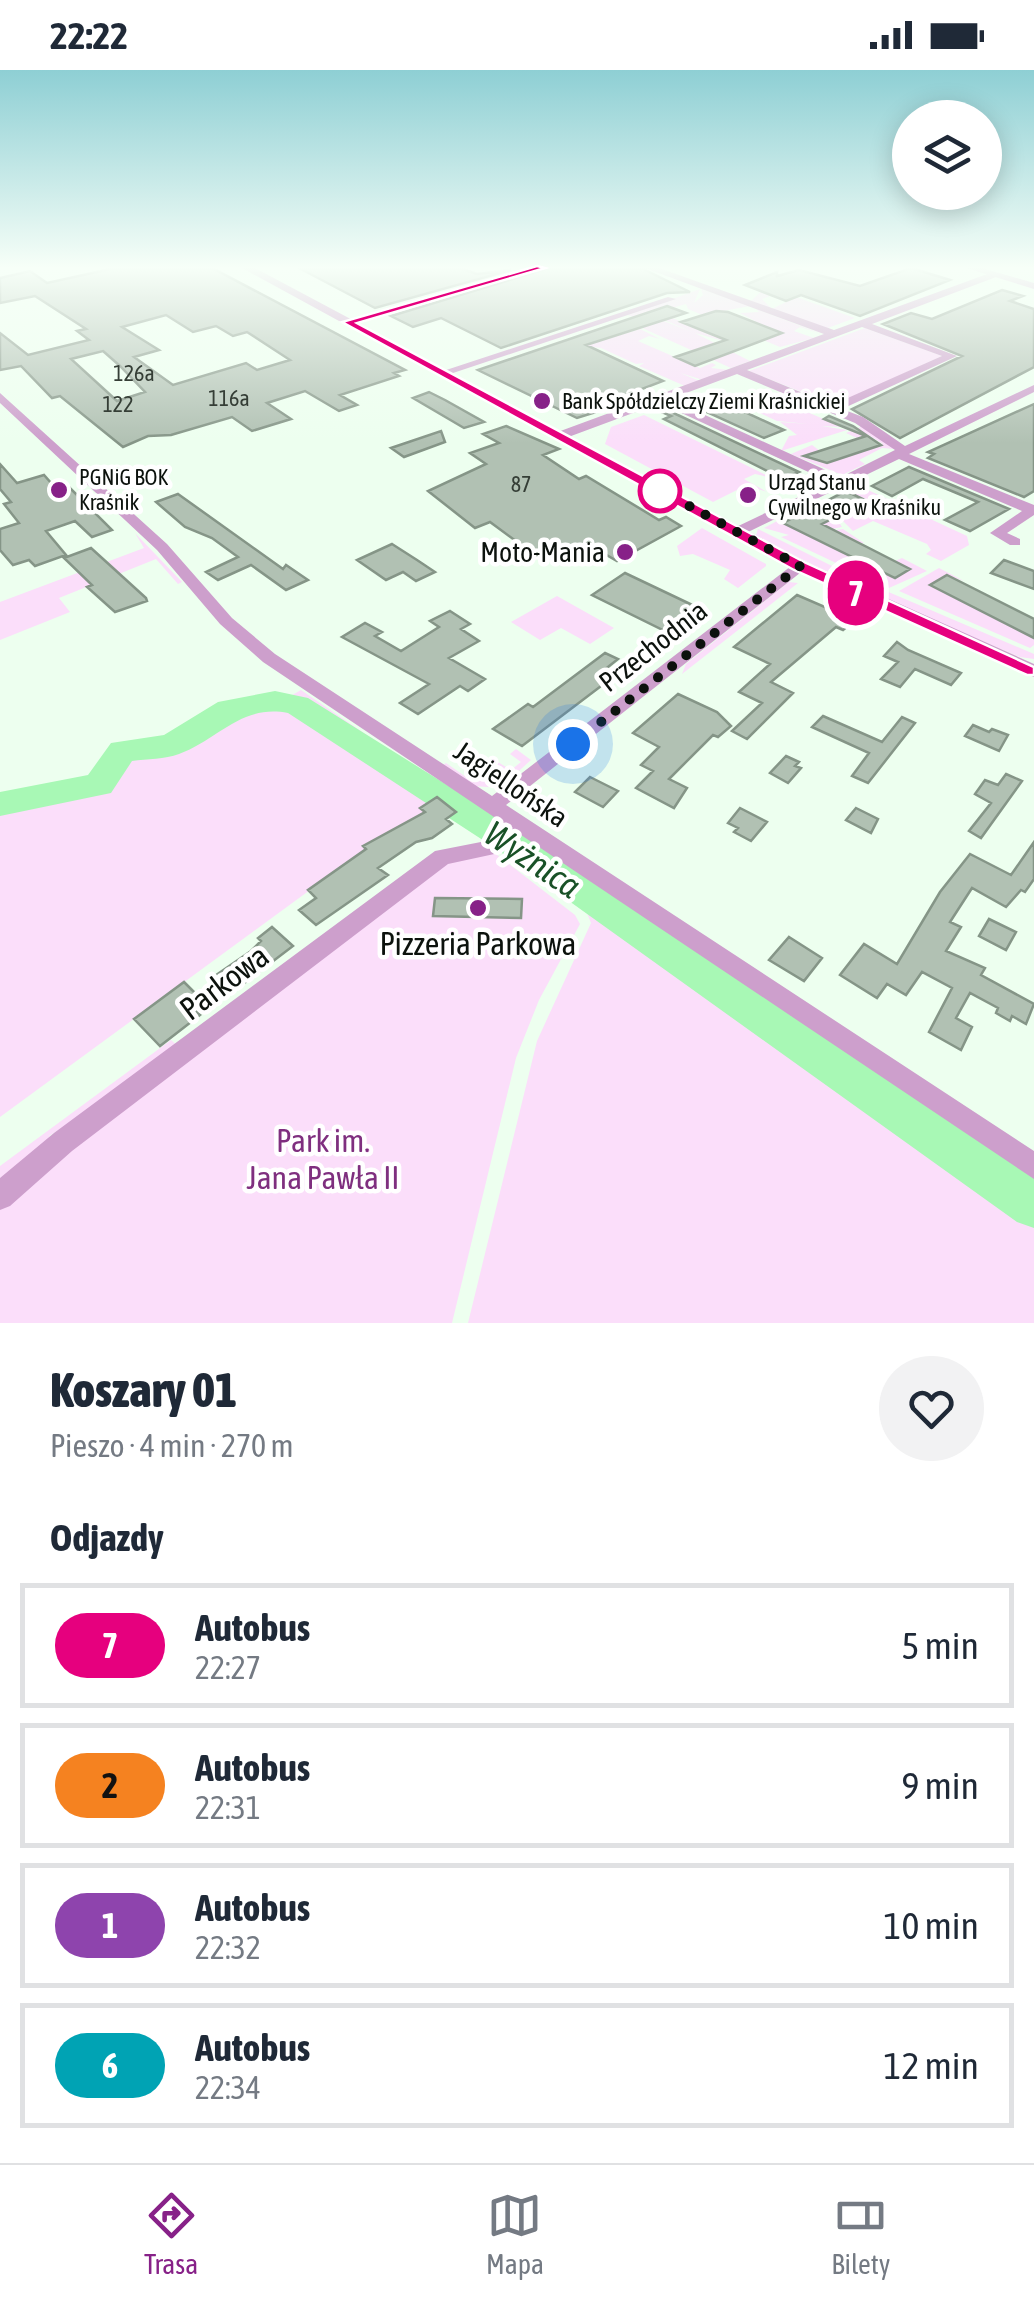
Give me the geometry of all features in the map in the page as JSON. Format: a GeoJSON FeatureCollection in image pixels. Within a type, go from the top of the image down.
{"type":"FeatureCollection","features":[{"type":"Feature","properties":{"kind":"street"},"geometry":{"type":"LineString","coordinates":[[355,326],[800,566],[1034,671]]}},
{"type":"Feature","properties":{"kind":"street"},"geometry":{"type":"LineString","coordinates":[[443,374],[587,326]]}},
{"type":"Feature","properties":{"kind":"street"},"geometry":{"type":"LineString","coordinates":[[813,326],[834,334]]}},
{"type":"Feature","properties":{"kind":"street"},"geometry":{"type":"LineString","coordinates":[[559,436],[856,326]]}},
{"type":"Feature","properties":{"kind":"street"},"geometry":{"type":"LineString","coordinates":[[832,410],[952,356],[870,326]]}},
{"type":"Feature","properties":{"kind":"street"},"geometry":{"type":"LineString","coordinates":[[738,370],[866,424],[902,452],[1033,510]]}},
{"type":"Feature","properties":{"kind":"street"},"geometry":{"type":"LineString","coordinates":[[737,532],[1034,388]]}},
{"type":"Feature","properties":{"kind":"street","name":"Jagiellońska"},"geometry":{"type":"LineString","coordinates":[[0,397],[162,547],[238,632],[269,658],[492,806],[509,833],[1034,1166]]}},
{"type":"Feature","properties":{"kind":"street"},"geometry":{"type":"LineString","coordinates":[[661,399],[842,482]]}},
{"type":"Feature","properties":{"kind":"street"},"geometry":{"type":"LineString","coordinates":[[1015,542],[997,532],[1033,510]]}},
{"type":"Feature","properties":{"kind":"street","name":"Przechodnia"},"geometry":{"type":"LineString","coordinates":[[492,806],[800,566]]}},
{"type":"Feature","properties":{"kind":"street","name":"Parkowa"},"geometry":{"type":"LineString","coordinates":[[0,1196],[63,1142],[442,857],[492,848],[509,833]]}},
{"type":"Feature","properties":{"kind":"green space"},"geometry":{"type":"Polygon","coordinates":[[[639,326],[678,326],[692,332],[679,326],[692,326],[710,334],[723,329],[739,334],[720,340],[695,333],[750,361],[731,368],[639,326]]]}},
{"type":"Feature","properties":{"kind":"green space"},"geometry":{"type":"Polygon","coordinates":[[[730,326],[802,326],[822,334],[800,327],[794,331],[814,338],[780,347],[730,326]]]}},
{"type":"Feature","properties":{"kind":"green space"},"geometry":{"type":"Polygon","coordinates":[[[865,328],[942,356],[835,405],[749,371],[865,328]]]}},
{"type":"Feature","properties":{"kind":"green space"},"geometry":{"type":"Polygon","coordinates":[[[640,329],[660,339],[649,336],[638,341],[700,368],[712,363],[716,365],[711,368],[729,370],[703,380],[680,373],[700,381],[685,386],[639,366],[644,363],[636,364],[601,348],[585,346],[640,329]]]}},
{"type":"Feature","properties":{"kind":"green space"},"geometry":{"type":"Polygon","coordinates":[[[784,392],[789,394],[778,400],[843,427],[821,426],[847,430],[781,451],[789,436],[797,435],[780,422],[809,424],[777,421],[747,407],[784,392]]]}},
{"type":"Feature","properties":{"kind":"green space"},"geometry":{"type":"Polygon","coordinates":[[[644,415],[772,478],[755,474],[744,479],[767,492],[747,485],[713,502],[605,444],[611,427],[644,415]]]}},
{"type":"Feature","properties":{"kind":"green space"},"geometry":{"type":"Polygon","coordinates":[[[863,426],[894,449],[882,448],[859,460],[865,464],[842,475],[791,454],[812,445],[820,451],[811,454],[827,463],[883,444],[867,434],[857,438],[846,433],[863,426]]]}},
{"type":"Feature","properties":{"kind":"green space"},"geometry":{"type":"Polygon","coordinates":[[[855,484],[967,536],[969,545],[941,561],[926,554],[931,550],[927,544],[873,521],[853,531],[838,516],[866,500],[846,491],[833,493],[855,484]]]}},
{"type":"Feature","properties":{"kind":"green space"},"geometry":{"type":"Polygon","coordinates":[[[836,517],[842,527],[809,534],[843,529],[864,543],[832,546],[895,578],[909,569],[895,561],[902,558],[927,571],[889,588],[781,537],[789,535],[764,528],[779,520],[805,533],[836,517]]]}},
{"type":"Feature","properties":{"kind":"green space"},"geometry":{"type":"Polygon","coordinates":[[[702,528],[766,566],[738,588],[724,579],[730,570],[693,554],[680,556],[677,546],[702,528]]]}},
{"type":"Feature","properties":{"kind":"green space"},"geometry":{"type":"Polygon","coordinates":[[[758,529],[858,579],[1034,654],[1034,659],[1020,657],[861,589],[762,539],[756,535],[758,529]]]}},
{"type":"Feature","properties":{"kind":"green space"},"geometry":{"type":"Polygon","coordinates":[[[135,533],[182,582],[178,584],[156,559],[59,598],[70,612],[0,640],[0,602],[144,548],[135,533]]]}},
{"type":"Feature","properties":{"kind":"green space"},"geometry":{"type":"Polygon","coordinates":[[[939,568],[964,581],[947,575],[931,585],[1034,638],[1034,645],[1030,648],[899,591],[939,568]]]}},
{"type":"Feature","properties":{"kind":"green space"},"geometry":{"type":"Polygon","coordinates":[[[789,582],[798,583],[682,674],[686,664],[789,582]]]}},
{"type":"Feature","properties":{"kind":"green space"},"geometry":{"type":"Polygon","coordinates":[[[557,596],[614,628],[590,644],[561,628],[540,640],[511,622],[557,596]]]}},
{"type":"Feature","properties":{"kind":"green space"},"geometry":{"type":"Polygon","coordinates":[[[301,690],[507,831],[488,841],[436,797],[421,808],[425,812],[364,846],[366,849],[0,1117],[0,804],[93,787],[102,782],[122,751],[172,745],[217,714],[282,701],[301,690]]]}},
{"type":"Feature","properties":{"kind":"green space"},"geometry":{"type":"Polygon","coordinates":[[[516,749],[531,760],[500,788],[474,786],[443,765],[446,763],[469,779],[493,759],[511,770],[521,762],[510,754],[516,749]]]}},
{"type":"Feature","properties":{"kind":"green space"},"geometry":{"type":"Polygon","coordinates":[[[513,835],[837,1053],[842,1060],[836,1069],[1034,1205],[1034,1323],[468,1323],[537,1041],[591,923],[587,913],[499,850],[513,835]]]}},
{"type":"Feature","properties":{"kind":"green space","name":"Park im. Jana Pawła II"},"geometry":{"type":"Polygon","coordinates":[[[492,851],[575,915],[580,924],[539,1000],[516,1058],[452,1323],[0,1323],[0,1206],[449,858],[492,851]]]}},
{"type":"Feature","properties":{"kind":"green space"},"geometry":{"type":"Polygon","coordinates":[[[171,1040],[179,1047],[64,1133],[60,1129],[49,1136],[53,1141],[0,1190],[0,1166],[171,1040]]]}},
{"type":"Feature","properties":{"kind":"green space"},"geometry":{"type":"Polygon","coordinates":[[[855,1064],[1034,1180],[1034,1202],[843,1071],[855,1064]]]}},
{"type":"Feature","properties":{"kind":"building"},"geometry":{"type":"Polygon","coordinates":[[[82,326],[124,326],[159,350],[134,357],[173,385],[246,363],[257,370],[290,360],[247,332],[233,336],[217,326],[323,326],[405,370],[394,373],[399,376],[340,395],[357,405],[339,411],[305,391],[267,403],[291,419],[252,431],[232,417],[171,435],[148,436],[123,447],[60,396],[52,398],[21,366],[0,370],[0,333],[28,355],[89,340],[77,331],[86,329],[82,326]],[[103,351],[71,359],[117,401],[145,392],[103,351]]]}},
{"type":"Feature","properties":{"kind":"building"},"geometry":{"type":"Polygon","coordinates":[[[184,326],[214,326],[193,332],[184,326]]]}},
{"type":"Feature","properties":{"kind":"building"},"geometry":{"type":"Polygon","coordinates":[[[458,326],[566,326],[501,348],[458,326]]]}},
{"type":"Feature","properties":{"kind":"building"},"geometry":{"type":"Polygon","coordinates":[[[607,326],[644,326],[586,345],[663,381],[587,410],[593,413],[577,418],[478,370],[607,326]]]}},
{"type":"Feature","properties":{"kind":"building"},"geometry":{"type":"Polygon","coordinates":[[[692,326],[765,326],[782,333],[695,366],[675,357],[726,340],[692,326]]]}},
{"type":"Feature","properties":{"kind":"building"},"geometry":{"type":"Polygon","coordinates":[[[889,326],[1034,326],[1034,367],[900,438],[852,409],[962,356],[889,326]]]}},
{"type":"Feature","properties":{"kind":"building"},"geometry":{"type":"Polygon","coordinates":[[[429,392],[484,422],[464,428],[413,398],[429,392]]]}},
{"type":"Feature","properties":{"kind":"building"},"geometry":{"type":"Polygon","coordinates":[[[708,395],[784,430],[764,438],[687,403],[708,395]]]}},
{"type":"Feature","properties":{"kind":"building"},"geometry":{"type":"Polygon","coordinates":[[[1034,404],[1034,491],[1024,497],[928,458],[934,454],[928,452],[1034,404]]]}},
{"type":"Feature","properties":{"kind":"building"},"geometry":{"type":"Polygon","coordinates":[[[663,408],[799,472],[783,479],[664,419],[671,416],[657,410],[663,408]]]}},
{"type":"Feature","properties":{"kind":"building"},"geometry":{"type":"Polygon","coordinates":[[[829,416],[853,426],[881,445],[827,463],[804,456],[866,436],[824,419],[829,416]]]}},
{"type":"Feature","properties":{"kind":"building"},"geometry":{"type":"Polygon","coordinates":[[[506,426],[559,449],[543,455],[579,479],[586,476],[659,520],[666,517],[681,526],[617,561],[591,546],[555,562],[545,555],[539,558],[490,522],[475,528],[428,491],[486,464],[470,453],[499,443],[483,434],[506,426]]]}},
{"type":"Feature","properties":{"kind":"building"},"geometry":{"type":"Polygon","coordinates":[[[441,431],[445,442],[404,457],[391,448],[441,431]]]}},
{"type":"Feature","properties":{"kind":"building"},"geometry":{"type":"Polygon","coordinates":[[[0,464],[17,483],[44,475],[52,484],[66,484],[112,530],[92,537],[75,521],[46,531],[66,555],[35,566],[29,560],[13,565],[0,550],[0,529],[19,523],[4,504],[11,502],[0,489],[0,464]]]}},
{"type":"Feature","properties":{"kind":"building"},"geometry":{"type":"Polygon","coordinates":[[[909,467],[1009,509],[970,531],[945,520],[978,502],[923,479],[892,496],[872,486],[909,467]]]}},
{"type":"Feature","properties":{"kind":"building"},"geometry":{"type":"Polygon","coordinates":[[[846,491],[867,501],[822,524],[910,569],[895,578],[783,523],[846,491]]]}},
{"type":"Feature","properties":{"kind":"building"},"geometry":{"type":"Polygon","coordinates":[[[178,494],[283,569],[286,565],[308,580],[286,590],[251,565],[218,580],[206,572],[238,557],[212,538],[185,527],[156,502],[178,494]]]}},
{"type":"Feature","properties":{"kind":"building"},"geometry":{"type":"Polygon","coordinates":[[[392,544],[435,572],[416,581],[403,572],[386,580],[357,560],[392,544]]]}},
{"type":"Feature","properties":{"kind":"building"},"geometry":{"type":"Polygon","coordinates":[[[91,548],[147,601],[115,612],[87,587],[92,585],[64,558],[91,548]]]}},
{"type":"Feature","properties":{"kind":"building"},"geometry":{"type":"Polygon","coordinates":[[[1004,560],[1034,571],[1034,589],[991,573],[1004,560]]]}},
{"type":"Feature","properties":{"kind":"building"},"geometry":{"type":"Polygon","coordinates":[[[625,573],[707,612],[675,636],[592,595],[625,573]]]}},
{"type":"Feature","properties":{"kind":"building"},"geometry":{"type":"Polygon","coordinates":[[[947,575],[1034,619],[1034,638],[930,585],[947,575]]]}},
{"type":"Feature","properties":{"kind":"building"},"geometry":{"type":"Polygon","coordinates":[[[797,595],[855,620],[843,630],[836,627],[771,682],[793,693],[747,739],[732,731],[762,703],[739,692],[770,664],[734,647],[797,595]]]}},
{"type":"Feature","properties":{"kind":"building"},"geometry":{"type":"Polygon","coordinates":[[[450,611],[470,624],[461,629],[479,641],[449,658],[485,679],[468,691],[460,686],[418,714],[400,703],[429,684],[342,637],[365,623],[382,632],[375,636],[401,651],[439,627],[430,621],[450,611]]]}},
{"type":"Feature","properties":{"kind":"building"},"geometry":{"type":"Polygon","coordinates":[[[897,642],[961,673],[951,685],[915,669],[900,687],[881,679],[898,662],[884,656],[897,642]]]}},
{"type":"Feature","properties":{"kind":"building"},"geometry":{"type":"Polygon","coordinates":[[[605,653],[618,659],[598,675],[609,680],[522,746],[493,729],[528,704],[533,707],[605,653]]]}},
{"type":"Feature","properties":{"kind":"building"},"geometry":{"type":"Polygon","coordinates":[[[678,694],[717,712],[731,726],[718,737],[713,735],[669,779],[687,788],[674,808],[636,788],[653,771],[641,765],[659,747],[633,733],[678,694]]]}},
{"type":"Feature","properties":{"kind":"building"},"geometry":{"type":"Polygon","coordinates":[[[823,716],[882,742],[902,717],[915,723],[868,783],[852,776],[869,753],[812,727],[823,716]]]}},
{"type":"Feature","properties":{"kind":"building"},"geometry":{"type":"Polygon","coordinates":[[[973,725],[1008,735],[999,751],[965,736],[973,725]]]}},
{"type":"Feature","properties":{"kind":"building"},"geometry":{"type":"Polygon","coordinates":[[[786,756],[799,762],[795,766],[801,768],[788,783],[770,773],[786,756]]]}},
{"type":"Feature","properties":{"kind":"building"},"geometry":{"type":"Polygon","coordinates":[[[1006,774],[1022,781],[981,838],[969,831],[991,803],[975,794],[985,780],[998,785],[1006,774]]]}},
{"type":"Feature","properties":{"kind":"building"},"geometry":{"type":"Polygon","coordinates":[[[590,777],[618,791],[603,807],[575,792],[590,777]]]}},
{"type":"Feature","properties":{"kind":"building"},"geometry":{"type":"Polygon","coordinates":[[[437,797],[456,812],[446,819],[452,824],[378,868],[388,875],[316,925],[299,910],[316,898],[308,890],[366,849],[363,846],[425,812],[420,808],[437,797]]]}},
{"type":"Feature","properties":{"kind":"building"},"geometry":{"type":"Polygon","coordinates":[[[740,808],[767,822],[751,841],[734,832],[738,828],[728,823],[740,808]]]}},
{"type":"Feature","properties":{"kind":"building"},"geometry":{"type":"Polygon","coordinates":[[[856,808],[878,819],[871,833],[846,820],[856,808]]]}},
{"type":"Feature","properties":{"kind":"building"},"geometry":{"type":"Polygon","coordinates":[[[1034,842],[1034,879],[1025,892],[1021,890],[1006,907],[972,888],[950,922],[961,927],[946,951],[985,968],[981,975],[1034,1004],[1026,1024],[1012,1016],[1010,1021],[996,1013],[998,1008],[970,993],[956,1018],[972,1027],[961,1050],[929,1032],[952,988],[922,972],[906,995],[887,984],[877,998],[840,975],[864,944],[897,964],[940,892],[970,854],[1011,875],[1034,842]]]}},
{"type":"Feature","properties":{"kind":"building","name":"Pizzeria Parkowa"},"geometry":{"type":"Polygon","coordinates":[[[435,898],[522,899],[521,918],[433,916],[435,898]]]}},
{"type":"Feature","properties":{"kind":"building"},"geometry":{"type":"Polygon","coordinates":[[[989,919],[1016,932],[1006,950],[979,936],[989,919]]]}},
{"type":"Feature","properties":{"kind":"building"},"geometry":{"type":"Polygon","coordinates":[[[272,927],[293,946],[226,997],[209,980],[251,951],[261,941],[258,938],[272,927]]]}},
{"type":"Feature","properties":{"kind":"building"},"geometry":{"type":"Polygon","coordinates":[[[789,937],[822,958],[804,981],[769,960],[789,937]]]}},
{"type":"Feature","properties":{"kind":"building"},"geometry":{"type":"Polygon","coordinates":[[[184,982],[201,999],[191,1007],[200,1015],[160,1046],[134,1019],[184,982]]]}},
{"type":"Feature","properties":{"kind":"waterway","name":"Wyżnica"},"geometry":{"type":"LineString","coordinates":[[0,804],[99,785],[122,751],[172,745],[229,709],[275,701],[297,705],[507,839],[1034,1205]]}},
{"type":"Feature","properties":{"kind":"bus line","name":"7"},"geometry":{"type":"LineString","coordinates":[[355,326],[800,566],[1034,671]]}},
{"type":"Feature","properties":{"kind":"place","name":"Bank Spółdzielczy Ziemi Kraśnickiej"},"geometry":{"type":"Point","coordinates":[542,401]}},
{"type":"Feature","properties":{"kind":"place","name":"PGNiG BOK Kraśnik"},"geometry":{"type":"Point","coordinates":[59,490]}},
{"type":"Feature","properties":{"kind":"place","name":"Urząd Stanu Cywilnego w Kraśniku"},"geometry":{"type":"Point","coordinates":[748,495]}},
{"type":"Feature","properties":{"kind":"place","name":"Moto-Mania"},"geometry":{"type":"Point","coordinates":[625,552]}},
{"type":"Feature","properties":{"kind":"place","name":"Pizzeria Parkowa"},"geometry":{"type":"Point","coordinates":[478,908]}},
{"type":"Feature","properties":{"kind":"route"},"geometry":{"type":"LineString","coordinates":[[573,744],[800,566],[656,488],[660,491]]}}]}
